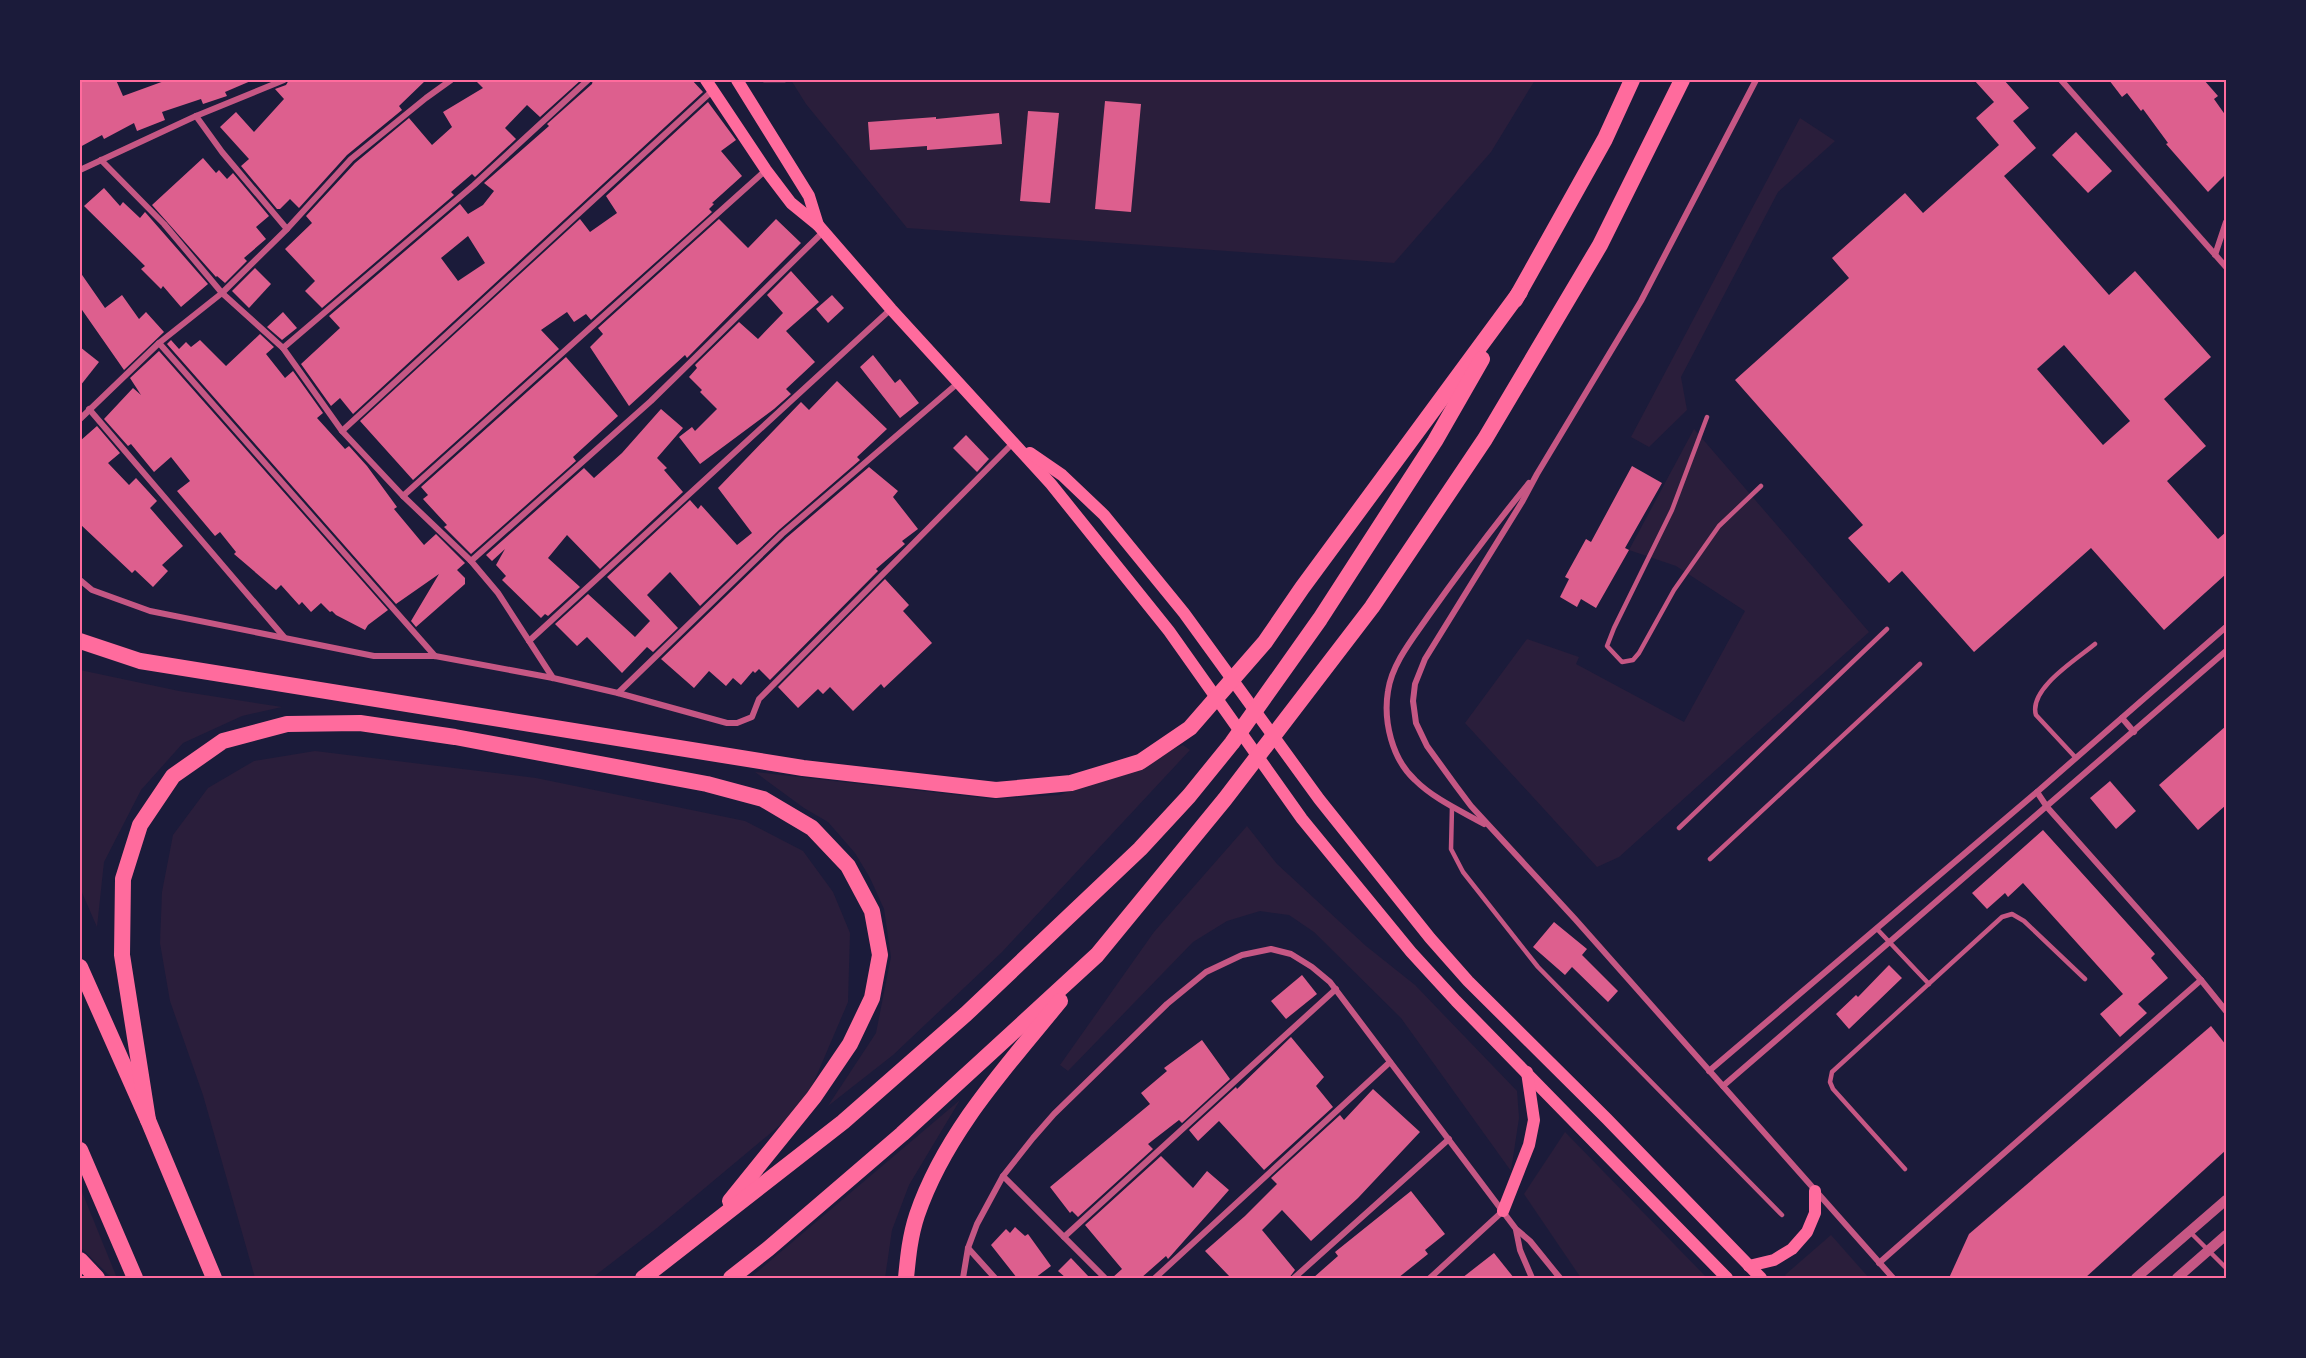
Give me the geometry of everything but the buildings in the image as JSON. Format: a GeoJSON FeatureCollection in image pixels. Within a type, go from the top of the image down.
{"type":"FeatureCollection","features":[{"type":"Feature","properties":{"kind":"highway"},"geometry":{"type":"LineString","coordinates":[[643,1278],[843,1122],[966,1014],[1140,849],[1189,796],[1232,744],[1320,619],[1435,441],[1605,140],[1632,80]]}},
{"type":"Feature","properties":{"kind":"highway"},"geometry":{"type":"LineString","coordinates":[[906,1278],[910,1240],[916,1217],[951,1144],[987,1092],[1225,799],[1372,607],[1479,449],[1600,245],[1682,80]]}},
{"type":"Feature","properties":{"kind":"highway"},"geometry":{"type":"LineString","coordinates":[[80,641],[140,661],[803,768],[996,790],[1071,783],[1140,762],[1190,728],[1265,642],[1302,588],[1520,292]]}},
{"type":"Feature","properties":{"kind":"highway"},"geometry":{"type":"LineString","coordinates":[[148,1120],[122,956],[123,879],[140,825],[173,776],[223,741],[287,724],[360,723],[455,737],[707,784],[763,799],[812,828],[848,866],[872,911],[880,955],[872,998],[850,1044],[814,1097],[708,1227]]}},
{"type":"Feature","properties":{"kind":"highway"},"geometry":{"type":"LineString","coordinates":[[730,1278],[768,1249],[902,1134],[1097,955]]}},
{"type":"Feature","properties":{"kind":"highway"},"geometry":{"type":"LineString","coordinates":[[80,967],[148,1120],[214,1278]]}},
{"type":"Feature","properties":{"kind":"highway"},"geometry":{"type":"LineString","coordinates":[[80,1149],[135,1278]]}},
{"type":"Feature","properties":{"kind":"highway"},"geometry":{"type":"LineString","coordinates":[[80,1260],[97,1278]]}},
{"type":"Feature","properties":{"kind":"main road"},"geometry":{"type":"LineString","coordinates":[[737,80],[809,196],[820,228]]}},
{"type":"Feature","properties":{"kind":"main road"},"geometry":{"type":"LineString","coordinates":[[709,85],[791,203],[820,228],[1051,484],[1169,631],[1302,819],[1411,952],[1727,1278]]}},
{"type":"Feature","properties":{"kind":"main road"},"geometry":{"type":"LineString","coordinates":[[1014,442],[1062,475],[1104,515],[1184,613],[1319,799],[1430,939],[1468,981],[1761,1278]]}},
{"type":"Feature","properties":{"kind":"main road"},"geometry":{"type":"LineString","coordinates":[[1503,1211],[1521,1168],[1534,1120],[1527,1072]]}},
{"type":"Feature","properties":{"kind":"main road"},"geometry":{"type":"LineString","coordinates":[[1749,1266],[1774,1260],[1792,1249],[1806,1232],[1815,1213],[1815,1191]]}},
{"type":"Feature","properties":{"kind":"street"},"geometry":{"type":"LineString","coordinates":[[80,170],[196,116],[284,80]]}},
{"type":"Feature","properties":{"kind":"street"},"geometry":{"type":"LineString","coordinates":[[80,419],[159,343],[222,294],[287,229],[351,159],[451,80]]}},
{"type":"Feature","properties":{"kind":"street"},"geometry":{"type":"LineString","coordinates":[[283,348],[474,185],[588,80]]}},
{"type":"Feature","properties":{"kind":"street"},"geometry":{"type":"LineString","coordinates":[[1756,80],[1641,301],[1522,502],[1434,643],[1415,684],[1413,701],[1416,723],[1427,746],[1471,806],[1893,1278]]}},
{"type":"Feature","properties":{"kind":"street"},"geometry":{"type":"LineString","coordinates":[[2061,80],[2226,267]]}},
{"type":"Feature","properties":{"kind":"street"},"geometry":{"type":"LineString","coordinates":[[342,431],[709,85]]}},
{"type":"Feature","properties":{"kind":"street"},"geometry":{"type":"LineString","coordinates":[[196,116],[222,152],[287,229]]}},
{"type":"Feature","properties":{"kind":"street"},"geometry":{"type":"LineString","coordinates":[[101,160],[164,224],[222,294],[283,348],[342,431],[403,496],[471,561],[498,593],[553,678]]}},
{"type":"Feature","properties":{"kind":"street"},"geometry":{"type":"LineString","coordinates":[[403,496],[766,170]]}},
{"type":"Feature","properties":{"kind":"street"},"geometry":{"type":"LineString","coordinates":[[2215,255],[2226,222]]}},
{"type":"Feature","properties":{"kind":"street"},"geometry":{"type":"LineString","coordinates":[[471,561],[651,401],[820,228]]}},
{"type":"Feature","properties":{"kind":"street"},"geometry":{"type":"LineString","coordinates":[[529,640],[891,309]]}},
{"type":"Feature","properties":{"kind":"street"},"geometry":{"type":"LineString","coordinates":[[159,343],[435,656]]}},
{"type":"Feature","properties":{"kind":"street"},"geometry":{"type":"LineString","coordinates":[[618,693],[782,534],[958,383]]}},
{"type":"Feature","properties":{"kind":"street"},"geometry":{"type":"LineString","coordinates":[[89,409],[285,638]]}},
{"type":"Feature","properties":{"kind":"street"},"geometry":{"type":"LineString","coordinates":[[80,580],[92,590],[150,611],[374,656],[435,656],[553,678],[727,723],[736,723],[752,717],[759,699],[1014,442]]}},
{"type":"Feature","properties":{"kind":"street"},"geometry":{"type":"LineString","coordinates":[[1491,827],[1452,806],[1413,779],[1404,766],[1388,730],[1388,689],[1397,665],[1409,644],[1446,591],[1537,474]]}},
{"type":"Feature","properties":{"kind":"street"},"geometry":{"type":"LineString","coordinates":[[1709,1071],[2037,792],[2226,627]]}},
{"type":"Feature","properties":{"kind":"street"},"geometry":{"type":"LineString","coordinates":[[1723,1086],[2226,651]]}},
{"type":"Feature","properties":{"kind":"street"},"geometry":{"type":"LineString","coordinates":[[2122,718],[2133,732]]}},
{"type":"Feature","properties":{"kind":"street"},"geometry":{"type":"LineString","coordinates":[[2037,792],[2047,807],[2226,1011]]}},
{"type":"Feature","properties":{"kind":"street"},"geometry":{"type":"LineString","coordinates":[[963,1278],[968,1248],[977,1224],[1003,1176],[1053,1114],[1167,1004],[1206,972],[1242,955],[1271,949],[1290,954],[1312,967],[1336,989],[1515,1229],[1530,1241],[1560,1278]]}},
{"type":"Feature","properties":{"kind":"street"},"geometry":{"type":"LineString","coordinates":[[1880,1263],[2201,980]]}},
{"type":"Feature","properties":{"kind":"street"},"geometry":{"type":"LineString","coordinates":[[1064,1237],[1336,989]]}},
{"type":"Feature","properties":{"kind":"street"},"geometry":{"type":"LineString","coordinates":[[1155,1278],[1390,1062]]}},
{"type":"Feature","properties":{"kind":"street"},"geometry":{"type":"LineString","coordinates":[[1294,1278],[1449,1139]]}},
{"type":"Feature","properties":{"kind":"street"},"geometry":{"type":"LineString","coordinates":[[1003,1176],[1105,1278]]}},
{"type":"Feature","properties":{"kind":"street"},"geometry":{"type":"LineString","coordinates":[[2136,1278],[2226,1200]]}},
{"type":"Feature","properties":{"kind":"street"},"geometry":{"type":"LineString","coordinates":[[1430,1278],[1503,1211]]}},
{"type":"Feature","properties":{"kind":"street"},"geometry":{"type":"LineString","coordinates":[[1515,1229],[1520,1250],[1532,1278]]}},
{"type":"Feature","properties":{"kind":"street"},"geometry":{"type":"LineString","coordinates":[[2177,1278],[2226,1235]]}},
{"type":"Feature","properties":{"kind":"street"},"geometry":{"type":"LineString","coordinates":[[968,1248],[995,1278]]}},
{"type":"Feature","properties":{"kind":"lane"},"geometry":{"type":"LineString","coordinates":[[764,80],[785,80]]}},
{"type":"Feature","properties":{"kind":"lane"},"geometry":{"type":"LineString","coordinates":[[1707,417],[1672,510],[1606,646],[1622,662],[1633,660],[1639,653],[1674,590],[1719,526],[1761,486]]}},
{"type":"Feature","properties":{"kind":"lane"},"geometry":{"type":"LineString","coordinates":[[1679,828],[1887,629]]}},
{"type":"Feature","properties":{"kind":"lane"},"geometry":{"type":"LineString","coordinates":[[2076,758],[2036,715],[2034,707],[2042,688],[2095,644]]}},
{"type":"Feature","properties":{"kind":"lane"},"geometry":{"type":"LineString","coordinates":[[1710,859],[1920,664]]}},
{"type":"Feature","properties":{"kind":"lane"},"geometry":{"type":"LineString","coordinates":[[1452,806],[1451,849],[1463,872],[1538,967],[1782,1215]]}},
{"type":"Feature","properties":{"kind":"lane"},"geometry":{"type":"LineString","coordinates":[[1905,1169],[1833,1089],[1830,1082],[1832,1072],[2002,917],[2012,914],[2024,921],[2085,979]]}},
{"type":"Feature","properties":{"kind":"lane"},"geometry":{"type":"LineString","coordinates":[[1877,928],[1929,984]]}},
{"type":"Feature","properties":{"kind":"lane"},"geometry":{"type":"LineString","coordinates":[[2190,1232],[2226,1268]]}},
{"type":"Feature","properties":{"kind":"shaded area"},"geometry":{"type":"Polygon","coordinates":[[[791,80],[1535,80],[1491,152],[1394,263],[907,228],[806,104],[791,80]]]}},
{"type":"Feature","properties":{"kind":"shaded area"},"geometry":{"type":"Polygon","coordinates":[[[1800,118],[1835,141],[1778,192],[1681,377],[1687,410],[1649,447],[1631,437],[1800,118]]]}},
{"type":"Feature","properties":{"kind":"shaded area"},"geometry":{"type":"Polygon","coordinates":[[[1694,429],[1869,632],[1619,857],[1597,867],[1465,723],[1527,639],[1579,657],[1576,664],[1684,722],[1745,611],[1676,566],[1629,550],[1694,429]]]}},
{"type":"Feature","properties":{"kind":"shaded area"},"geometry":{"type":"Polygon","coordinates":[[[80,670],[179,691],[282,707],[242,716],[183,743],[141,790],[104,862],[97,927],[80,888],[80,670]]]}},
{"type":"Feature","properties":{"kind":"shaded area"},"geometry":{"type":"Polygon","coordinates":[[[1183,745],[1190,750],[1002,952],[893,1055],[828,1106],[876,1033],[891,957],[884,909],[870,878],[855,853],[828,822],[804,808],[755,772],[992,799],[1060,795],[1183,745]]]}},
{"type":"Feature","properties":{"kind":"shaded area"},"geometry":{"type":"Polygon","coordinates":[[[315,751],[536,778],[745,821],[803,851],[833,892],[850,933],[848,1002],[804,1105],[657,1228],[592,1278],[255,1278],[203,1095],[170,1001],[160,943],[162,892],[173,835],[208,788],[254,761],[315,751]]]}},
{"type":"Feature","properties":{"kind":"shaded area"},"geometry":{"type":"Polygon","coordinates":[[[1247,826],[1277,864],[1366,946],[1415,985],[1517,1091],[1519,1118],[1511,1171],[1401,1018],[1314,932],[1289,915],[1260,911],[1227,921],[1193,942],[1068,1071],[1060,1065],[1154,932],[1247,826]]]}},
{"type":"Feature","properties":{"kind":"shaded area"},"geometry":{"type":"Polygon","coordinates":[[[960,1100],[909,1185],[892,1230],[885,1278],[750,1278],[960,1100]]]}},
{"type":"Feature","properties":{"kind":"shaded area"},"geometry":{"type":"Polygon","coordinates":[[[1565,1132],[1707,1278],[1581,1278],[1524,1194],[1565,1132]]]}},
{"type":"Feature","properties":{"kind":"shaded area"},"geometry":{"type":"Polygon","coordinates":[[[80,1187],[117,1278],[112,1278],[80,1247],[80,1187]]]}},
{"type":"Feature","properties":{"kind":"shaded area"},"geometry":{"type":"Polygon","coordinates":[[[1831,1235],[1869,1278],[1788,1278],[1785,1275],[1831,1235]]]}}]}
